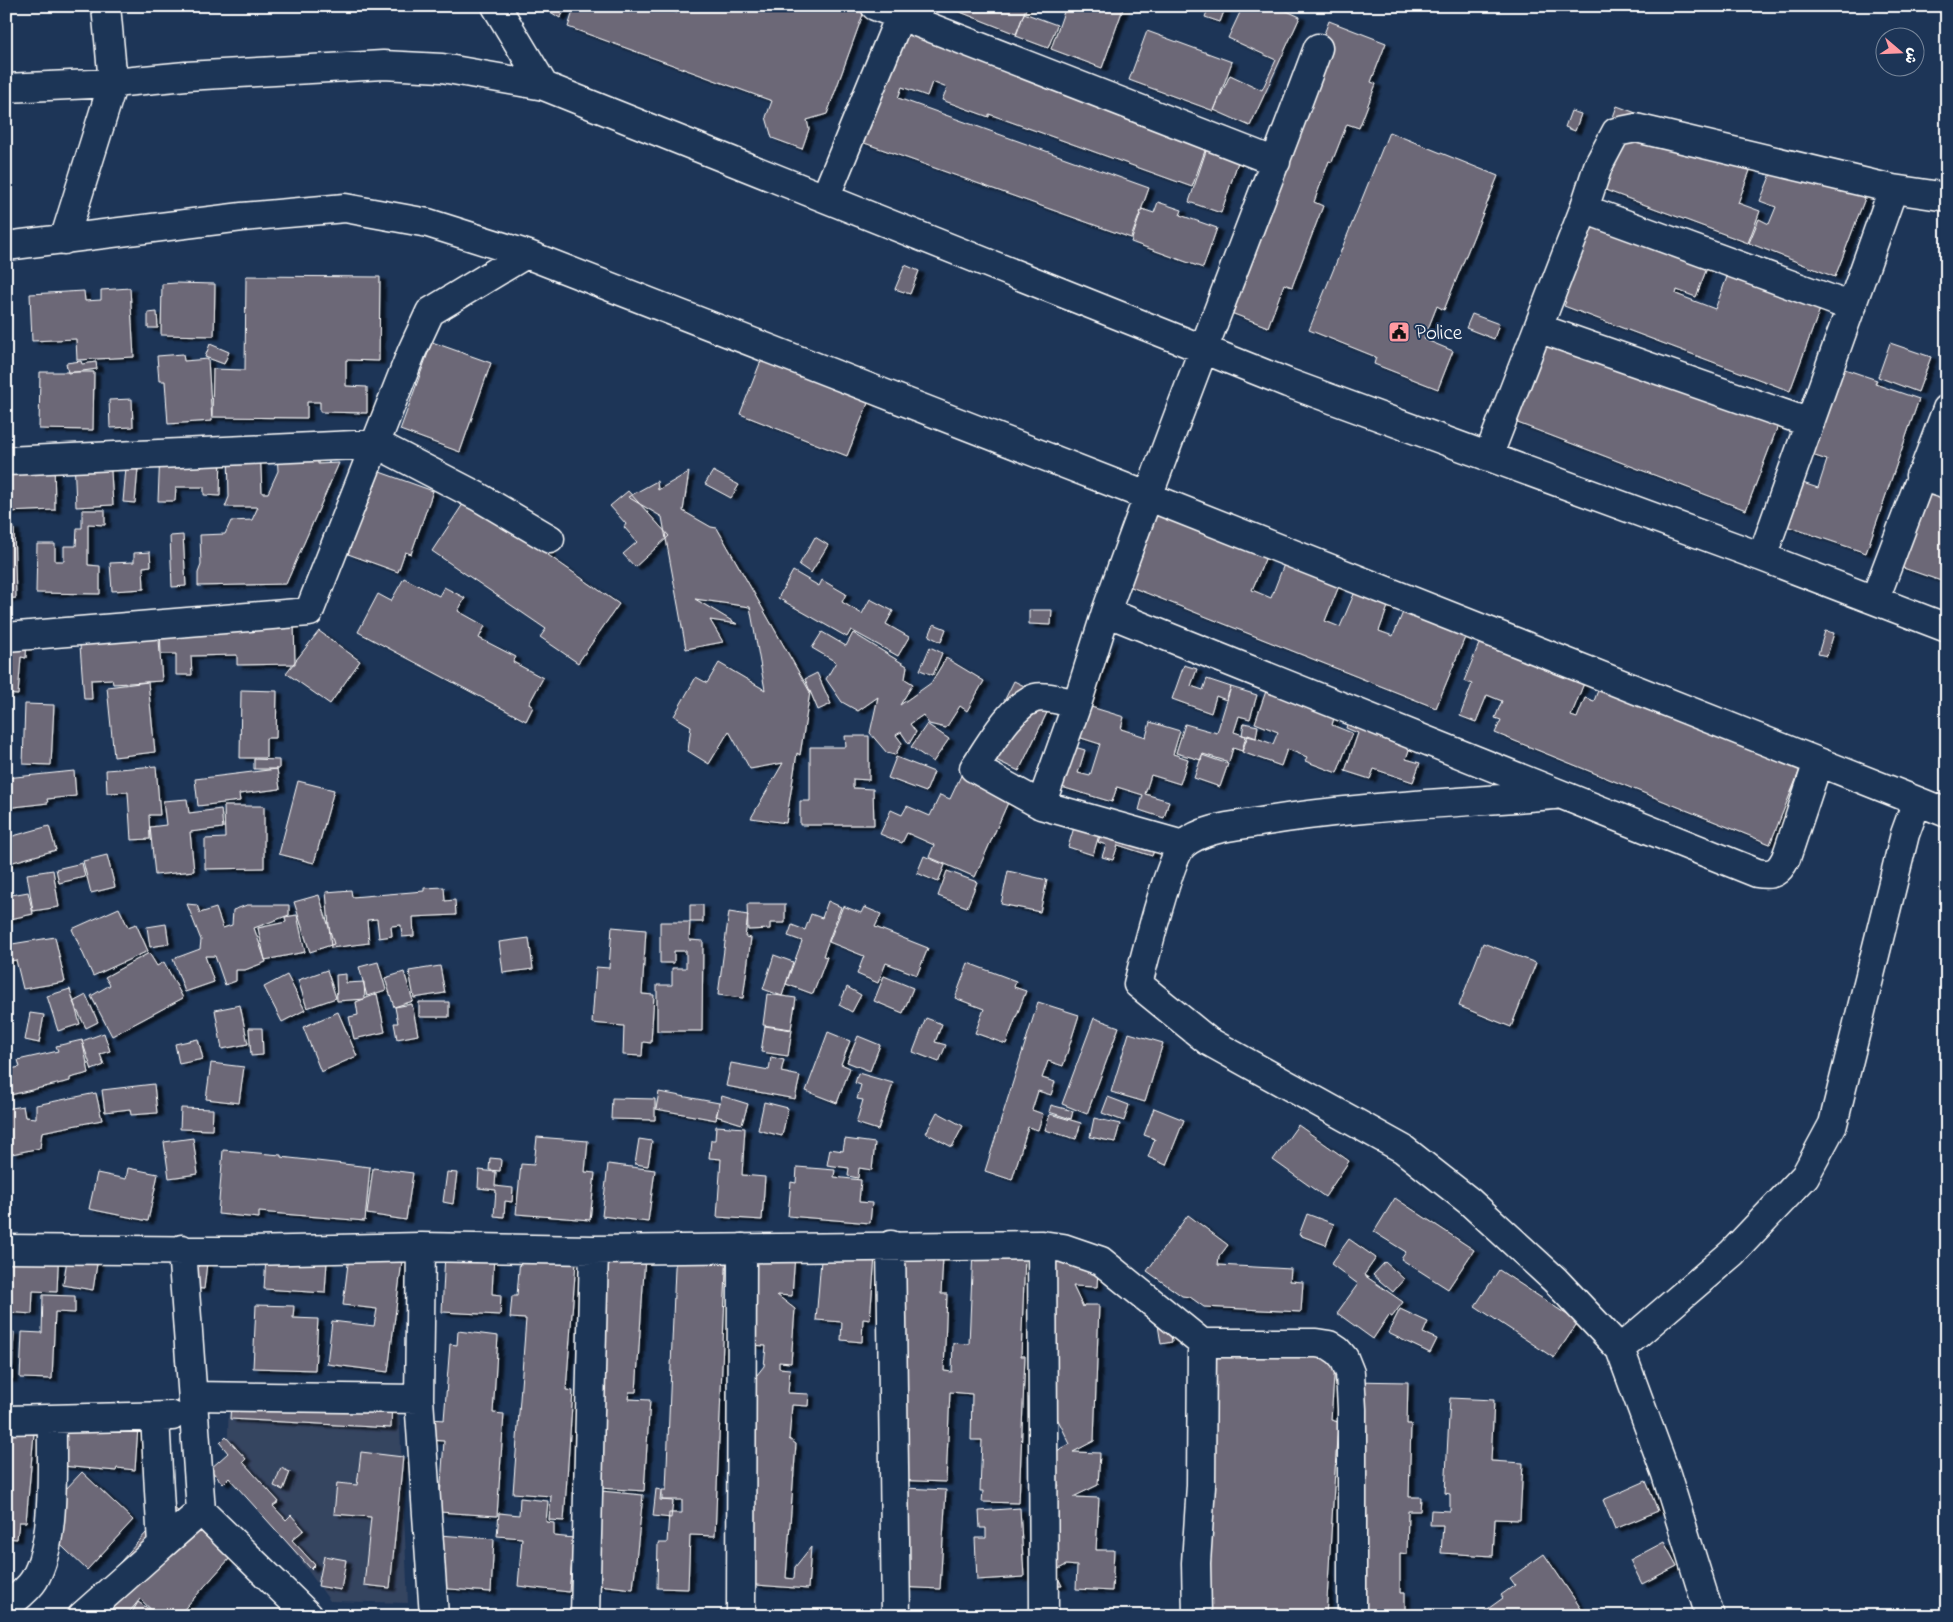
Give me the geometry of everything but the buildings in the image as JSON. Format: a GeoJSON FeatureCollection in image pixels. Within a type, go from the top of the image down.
{"type":"FeatureCollection","features":[{"type":"Feature","properties":{"kind":"street"},"geometry":{"type":"LineString","coordinates":[[64,240],[112,83],[106,6]]}},
{"type":"Feature","properties":{"kind":"street"},"geometry":{"type":"LineString","coordinates":[[496,6],[544,86]]}},
{"type":"Feature","properties":{"kind":"street"},"geometry":{"type":"LineString","coordinates":[[875,6],[1276,162]]}},
{"type":"Feature","properties":{"kind":"street"},"geometry":{"type":"LineString","coordinates":[[825,198],[900,16]]}},
{"type":"Feature","properties":{"kind":"street"},"geometry":{"type":"LineString","coordinates":[[1041,805],[1147,496],[1205,350],[1318,48]]}},
{"type":"Feature","properties":{"kind":"street"},"geometry":{"type":"LineString","coordinates":[[6,88],[383,65],[442,68],[544,86],[1205,350],[1488,458],[1762,556],[1947,628]]}},
{"type":"Feature","properties":{"kind":"street"},"geometry":{"type":"LineString","coordinates":[[1488,458],[1584,209],[1598,166],[1608,143],[1616,132],[1625,128],[1636,128],[1893,189],[1947,197]]}},
{"type":"Feature","properties":{"kind":"street"},"geometry":{"type":"LineString","coordinates":[[1762,556],[1893,189]]}},
{"type":"Feature","properties":{"kind":"street"},"geometry":{"type":"LineString","coordinates":[[6,246],[242,216],[345,208],[428,224],[526,254],[1147,496],[1947,813]]}},
{"type":"Feature","properties":{"kind":"street"},"geometry":{"type":"LineString","coordinates":[[1584,209],[1852,307]]}},
{"type":"Feature","properties":{"kind":"street"},"geometry":{"type":"LineString","coordinates":[[6,637],[309,612],[377,444],[412,351],[430,312],[526,254]]}},
{"type":"Feature","properties":{"kind":"street"},"geometry":{"type":"LineString","coordinates":[[1538,328],[1810,423]]}},
{"type":"Feature","properties":{"kind":"street"},"geometry":{"type":"LineString","coordinates":[[1875,599],[1920,476],[1947,409]]}},
{"type":"Feature","properties":{"kind":"street"},"geometry":{"type":"LineString","coordinates":[[6,461],[377,444],[477,496],[550,539]]}},
{"type":"Feature","properties":{"kind":"street"},"geometry":{"type":"LineString","coordinates":[[1920,476],[1947,485]]}},
{"type":"Feature","properties":{"kind":"street"},"geometry":{"type":"LineString","coordinates":[[1106,612],[1757,873],[1770,875],[1780,869],[1786,858],[1818,762]]}},
{"type":"Feature","properties":{"kind":"street"},"geometry":{"type":"LineString","coordinates":[[1077,704],[1036,697],[1023,703],[1013,712],[974,768],[1041,805],[1183,845]]}},
{"type":"Feature","properties":{"kind":"street"},"geometry":{"type":"LineString","coordinates":[[1561,795],[1292,817],[1228,827],[1200,836],[1183,845],[1158,909],[1138,984],[1208,1041],[1403,1149],[1469,1200],[1556,1280],[1620,1349],[1666,1474],[1710,1616]]}},
{"type":"Feature","properties":{"kind":"street"},"geometry":{"type":"LineString","coordinates":[[1620,1349],[1732,1253],[1805,1176],[1833,1124],[1905,834],[1917,801]]}},
{"type":"Feature","properties":{"kind":"street"},"geometry":{"type":"LineString","coordinates":[[891,1245],[896,1616]]}},
{"type":"Feature","properties":{"kind":"street"},"geometry":{"type":"LineString","coordinates":[[6,1249],[244,1251],[421,1247],[594,1250],[891,1245],[1042,1245],[1063,1248],[1101,1261],[1202,1343],[1316,1343],[1328,1345],[1344,1358],[1350,1373],[1352,1409],[1352,1616]]}},
{"type":"Feature","properties":{"kind":"street"},"geometry":{"type":"LineString","coordinates":[[1042,1245],[1044,1616]]}},
{"type":"Feature","properties":{"kind":"street"},"geometry":{"type":"LineString","coordinates":[[421,1247],[419,1399],[434,1616]]}},
{"type":"Feature","properties":{"kind":"street"},"geometry":{"type":"LineString","coordinates":[[741,1616],[742,1248]]}},
{"type":"Feature","properties":{"kind":"street"},"geometry":{"type":"LineString","coordinates":[[182,1249],[200,1511],[309,1616]]}},
{"type":"Feature","properties":{"kind":"street"},"geometry":{"type":"LineString","coordinates":[[585,1616],[594,1250]]}},
{"type":"Feature","properties":{"kind":"street"},"geometry":{"type":"LineString","coordinates":[[1197,1616],[1196,1563],[1201,1485],[1202,1343]]}},
{"type":"Feature","properties":{"kind":"street"},"geometry":{"type":"LineString","coordinates":[[6,1420],[155,1417],[194,1405],[419,1399]]}},
{"type":"Feature","properties":{"kind":"street"},"geometry":{"type":"LineString","coordinates":[[155,1417],[162,1545]]}},
{"type":"Feature","properties":{"kind":"street"},"geometry":{"type":"LineString","coordinates":[[6,1607],[34,1581],[45,1552],[50,1520],[52,1419]]}},
{"type":"Feature","properties":{"kind":"street"},"geometry":{"type":"LineString","coordinates":[[82,1616],[200,1511]]}},
{"type":"Feature","properties":{"kind":"shaded area"},"geometry":{"type":"Polygon","coordinates":[[[229,1404],[399,1406],[408,1603],[330,1601],[227,1459],[229,1404]]]}},
{"type":"Feature","properties":{"kind":"place","name":"Police"},"geometry":{"type":"Point","coordinates":[1399,332]}}]}
